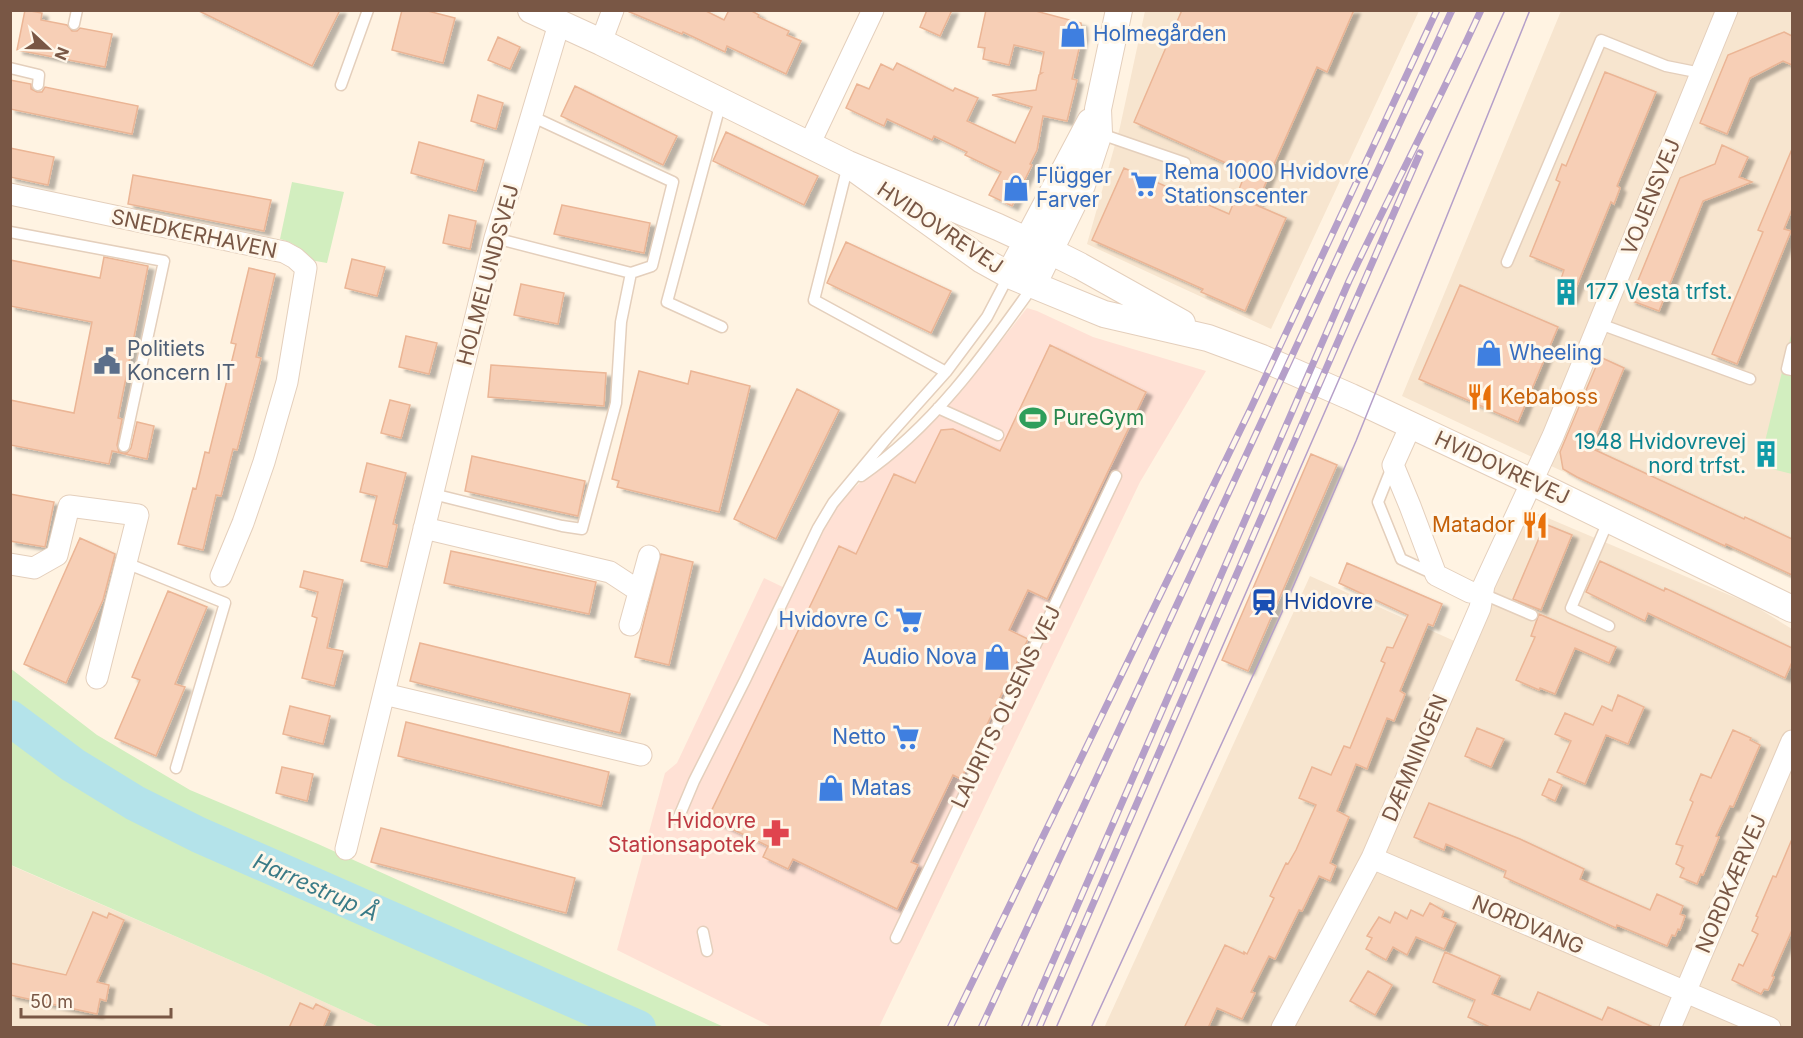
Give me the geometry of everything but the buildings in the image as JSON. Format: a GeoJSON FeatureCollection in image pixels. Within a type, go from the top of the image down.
{"type":"FeatureCollection","features":[{"type":"Feature","properties":{"kind":"street","name":"HVIDOVREVEJ"},"geometry":{"type":"LineString","coordinates":[[531,10],[601,42],[848,164],[1039,246],[1080,266],[1208,338]]}},
{"type":"Feature","properties":{"kind":"street"},"geometry":{"type":"LineString","coordinates":[[601,42],[613,10]]}},
{"type":"Feature","properties":{"kind":"street"},"geometry":{"type":"LineString","coordinates":[[809,145],[873,10]]}},
{"type":"Feature","properties":{"kind":"street"},"geometry":{"type":"LineString","coordinates":[[1009,275],[1039,246],[1082,185],[1119,10]]}},
{"type":"Feature","properties":{"kind":"street","name":"VOJENSVEJ"},"geometry":{"type":"LineString","coordinates":[[1532,482],[1600,324],[1727,10]]}},
{"type":"Feature","properties":{"kind":"street","name":"HOLMELUNDSVEJ"},"geometry":{"type":"LineString","coordinates":[[346,849],[495,238],[559,24]]}},
{"type":"Feature","properties":{"kind":"street","name":"HVIDOVREVEJ"},"geometry":{"type":"LineString","coordinates":[[848,164],[982,260],[1009,275],[1104,314],[1235,346],[1532,482],[1792,609]]}},
{"type":"Feature","properties":{"kind":"street","name":"SNEDKERHAVEN"},"geometry":{"type":"LineString","coordinates":[[10,194],[284,252],[306,268],[287,382],[257,483],[221,576]]}},
{"type":"Feature","properties":{"kind":"street"},"geometry":{"type":"LineString","coordinates":[[1033,285],[1039,246]]}},
{"type":"Feature","properties":{"kind":"street"},"geometry":{"type":"LineString","coordinates":[[1411,425],[1393,465],[1436,575],[1470,592],[1483,594]]}},
{"type":"Feature","properties":{"kind":"street","name":"DÆMNINGEN"},"geometry":{"type":"LineString","coordinates":[[1282,1028],[1372,858],[1480,608],[1484,585],[1532,482]]}},
{"type":"Feature","properties":{"kind":"street"},"geometry":{"type":"LineString","coordinates":[[10,564],[34,568],[57,555],[69,506],[138,515],[97,678]]}},
{"type":"Feature","properties":{"kind":"street"},"geometry":{"type":"LineString","coordinates":[[424,528],[610,572],[639,591]]}},
{"type":"Feature","properties":{"kind":"street"},"geometry":{"type":"LineString","coordinates":[[630,625],[650,556]]}},
{"type":"Feature","properties":{"kind":"street"},"geometry":{"type":"LineString","coordinates":[[384,694],[641,755]]}},
{"type":"Feature","properties":{"kind":"street","name":"NORDKÆRVEJ"},"geometry":{"type":"LineString","coordinates":[[1670,1028],[1792,741]]}},
{"type":"Feature","properties":{"kind":"street","name":"NORDVANG"},"geometry":{"type":"LineString","coordinates":[[1372,858],[1770,1028]]}},
{"type":"Feature","properties":{"kind":"lane"},"geometry":{"type":"LineString","coordinates":[[74,24],[77,10]]}},
{"type":"Feature","properties":{"kind":"lane"},"geometry":{"type":"LineString","coordinates":[[341,85],[368,10]]}},
{"type":"Feature","properties":{"kind":"lane"},"geometry":{"type":"LineString","coordinates":[[1507,262],[1601,40],[1666,66],[1701,73]]}},
{"type":"Feature","properties":{"kind":"lane"},"geometry":{"type":"LineString","coordinates":[[10,68],[39,75],[38,85]]}},
{"type":"Feature","properties":{"kind":"lane"},"geometry":{"type":"LineString","coordinates":[[721,102],[667,302],[722,327]]}},
{"type":"Feature","properties":{"kind":"lane"},"geometry":{"type":"LineString","coordinates":[[495,238],[631,273],[652,266],[673,182],[531,116]]}},
{"type":"Feature","properties":{"kind":"lane"},"geometry":{"type":"LineString","coordinates":[[1094,124],[1185,163]]}},
{"type":"Feature","properties":{"kind":"lane"},"geometry":{"type":"LineString","coordinates":[[848,164],[814,300],[946,372]]}},
{"type":"Feature","properties":{"kind":"lane"},"geometry":{"type":"LineString","coordinates":[[10,232],[164,261],[124,446]]}},
{"type":"Feature","properties":{"kind":"lane"},"geometry":{"type":"LineString","coordinates":[[433,495],[582,529],[616,403],[621,322],[631,273]]}},
{"type":"Feature","properties":{"kind":"lane"},"geometry":{"type":"LineString","coordinates":[[678,819],[694,781],[818,528],[833,503],[946,372],[987,317],[1009,275]]}},
{"type":"Feature","properties":{"kind":"lane"},"geometry":{"type":"LineString","coordinates":[[853,481],[881,463],[938,408],[977,363],[1033,285]]}},
{"type":"Feature","properties":{"kind":"lane"},"geometry":{"type":"LineString","coordinates":[[1600,324],[1750,379]]}},
{"type":"Feature","properties":{"kind":"lane"},"geometry":{"type":"LineString","coordinates":[[1792,348],[1787,369],[1792,370]]}},
{"type":"Feature","properties":{"kind":"lane"},"geometry":{"type":"LineString","coordinates":[[938,408],[998,435]]}},
{"type":"Feature","properties":{"kind":"lane"},"geometry":{"type":"LineString","coordinates":[[1393,465],[1378,502],[1401,559],[1436,575]]}},
{"type":"Feature","properties":{"kind":"lane","name":"LAURITS OLSENS VEJ"},"geometry":{"type":"LineString","coordinates":[[896,938],[1116,476]]}},
{"type":"Feature","properties":{"kind":"lane"},"geometry":{"type":"LineString","coordinates":[[1609,519],[1570,608],[1609,626]]}},
{"type":"Feature","properties":{"kind":"lane"},"geometry":{"type":"LineString","coordinates":[[126,563],[225,603],[176,768]]}},
{"type":"Feature","properties":{"kind":"lane"},"geometry":{"type":"LineString","coordinates":[[1483,594],[1532,615]]}},
{"type":"Feature","properties":{"kind":"lane"},"geometry":{"type":"LineString","coordinates":[[703,932],[706,951]]}},
{"type":"Feature","properties":{"kind":"shaded area"},"geometry":{"type":"Polygon","coordinates":[[[1145,11],[1419,11],[1271,329],[1087,244],[1120,127],[1145,11]]]}},
{"type":"Feature","properties":{"kind":"shaded area"},"geometry":{"type":"Polygon","coordinates":[[[1561,11],[1792,11],[1792,579],[1402,396],[1561,11]]]}},
{"type":"Feature","properties":{"kind":"shaded area"},"geometry":{"type":"Polygon","coordinates":[[[1027,308],[1093,337],[1206,371],[1140,482],[879,1027],[772,1027],[617,950],[665,773],[677,763],[764,578],[791,591],[794,590],[825,523],[848,493],[934,420],[961,392],[1027,308]]]}},
{"type":"Feature","properties":{"kind":"shaded area"},"geometry":{"type":"Polygon","coordinates":[[[1529,510],[1753,605],[1792,629],[1792,1027],[1104,1028],[1310,576],[1461,644],[1529,510]]]}},
{"type":"Feature","properties":{"kind":"shaded area"},"geometry":{"type":"Polygon","coordinates":[[[10,865],[267,976],[379,1027],[11,1027],[10,865]]]}},
{"type":"Feature","properties":{"kind":"green space"},"geometry":{"type":"Polygon","coordinates":[[[292,182],[344,192],[327,263],[310,260],[297,246],[280,239],[292,182]]]}},
{"type":"Feature","properties":{"kind":"green space"},"geometry":{"type":"Polygon","coordinates":[[[1792,331],[1792,474],[1759,466],[1792,331]]]}},
{"type":"Feature","properties":{"kind":"green space"},"geometry":{"type":"Polygon","coordinates":[[[10,668],[97,735],[190,790],[318,844],[724,1027],[379,1027],[11,865],[10,668]]]}},
{"type":"Feature","properties":{"kind":"waterway","name":"Harrestrup Å"},"geometry":{"type":"LineString","coordinates":[[10,718],[73,765],[135,803],[199,835],[638,1028]]}},
{"type":"Feature","properties":{"kind":"tram line"},"geometry":{"type":"LineString","coordinates":[[1056,1028],[1354,345],[1505,10]]}},
{"type":"Feature","properties":{"kind":"tram line"},"geometry":{"type":"LineString","coordinates":[[1091,1028],[1283,610],[1356,441],[1530,10]]}},
{"type":"Feature","properties":{"kind":"railway"},"geometry":{"type":"LineString","coordinates":[[950,1028],[1251,408],[1437,10]]}},
{"type":"Feature","properties":{"kind":"railway"},"geometry":{"type":"LineString","coordinates":[[981,1028],[1452,10]]}},
{"type":"Feature","properties":{"kind":"railway"},"geometry":{"type":"LineString","coordinates":[[1024,1028],[1349,281],[1481,10]]}},
{"type":"Feature","properties":{"kind":"railway"},"geometry":{"type":"LineString","coordinates":[[1039,1028],[1420,153]]}},
{"type":"Feature","properties":{"kind":"place","name":"Holmegården"},"geometry":{"type":"Point","coordinates":[1073,34]}},
{"type":"Feature","properties":{"kind":"place","name":"Rema 1000 Hvidovre Stationscenter"},"geometry":{"type":"Point","coordinates":[1144,184]}},
{"type":"Feature","properties":{"kind":"place","name":"Flügger Farver"},"geometry":{"type":"Point","coordinates":[1016,188]}},
{"type":"Feature","properties":{"kind":"place","name":"177 Vesta trfst."},"geometry":{"type":"Point","coordinates":[1566,292]}},
{"type":"Feature","properties":{"kind":"place","name":"Wheeling"},"geometry":{"type":"Point","coordinates":[1489,353]}},
{"type":"Feature","properties":{"kind":"place","name":"Politiets Koncern IT"},"geometry":{"type":"Point","coordinates":[107,361]}},
{"type":"Feature","properties":{"kind":"place","name":"Kebaboss"},"geometry":{"type":"Point","coordinates":[1480,397]}},
{"type":"Feature","properties":{"kind":"place","name":"PureGym"},"geometry":{"type":"Point","coordinates":[1033,418]}},
{"type":"Feature","properties":{"kind":"place","name":"1948 Hvidovrevej nord trfst."},"geometry":{"type":"Point","coordinates":[1766,454]}},
{"type":"Feature","properties":{"kind":"place","name":"Matador"},"geometry":{"type":"Point","coordinates":[1535,525]}},
{"type":"Feature","properties":{"kind":"place","name":"Hvidovre"},"geometry":{"type":"Point","coordinates":[1264,602]}},
{"type":"Feature","properties":{"kind":"place","name":"Hvidovre C"},"geometry":{"type":"Point","coordinates":[909,620]}},
{"type":"Feature","properties":{"kind":"place","name":"Audio Nova"},"geometry":{"type":"Point","coordinates":[997,657]}},
{"type":"Feature","properties":{"kind":"place","name":"Netto"},"geometry":{"type":"Point","coordinates":[906,737]}},
{"type":"Feature","properties":{"kind":"place","name":"Matas"},"geometry":{"type":"Point","coordinates":[831,788]}},
{"type":"Feature","properties":{"kind":"place","name":"Hvidovre Stationsapotek"},"geometry":{"type":"Point","coordinates":[776,833]}}]}
